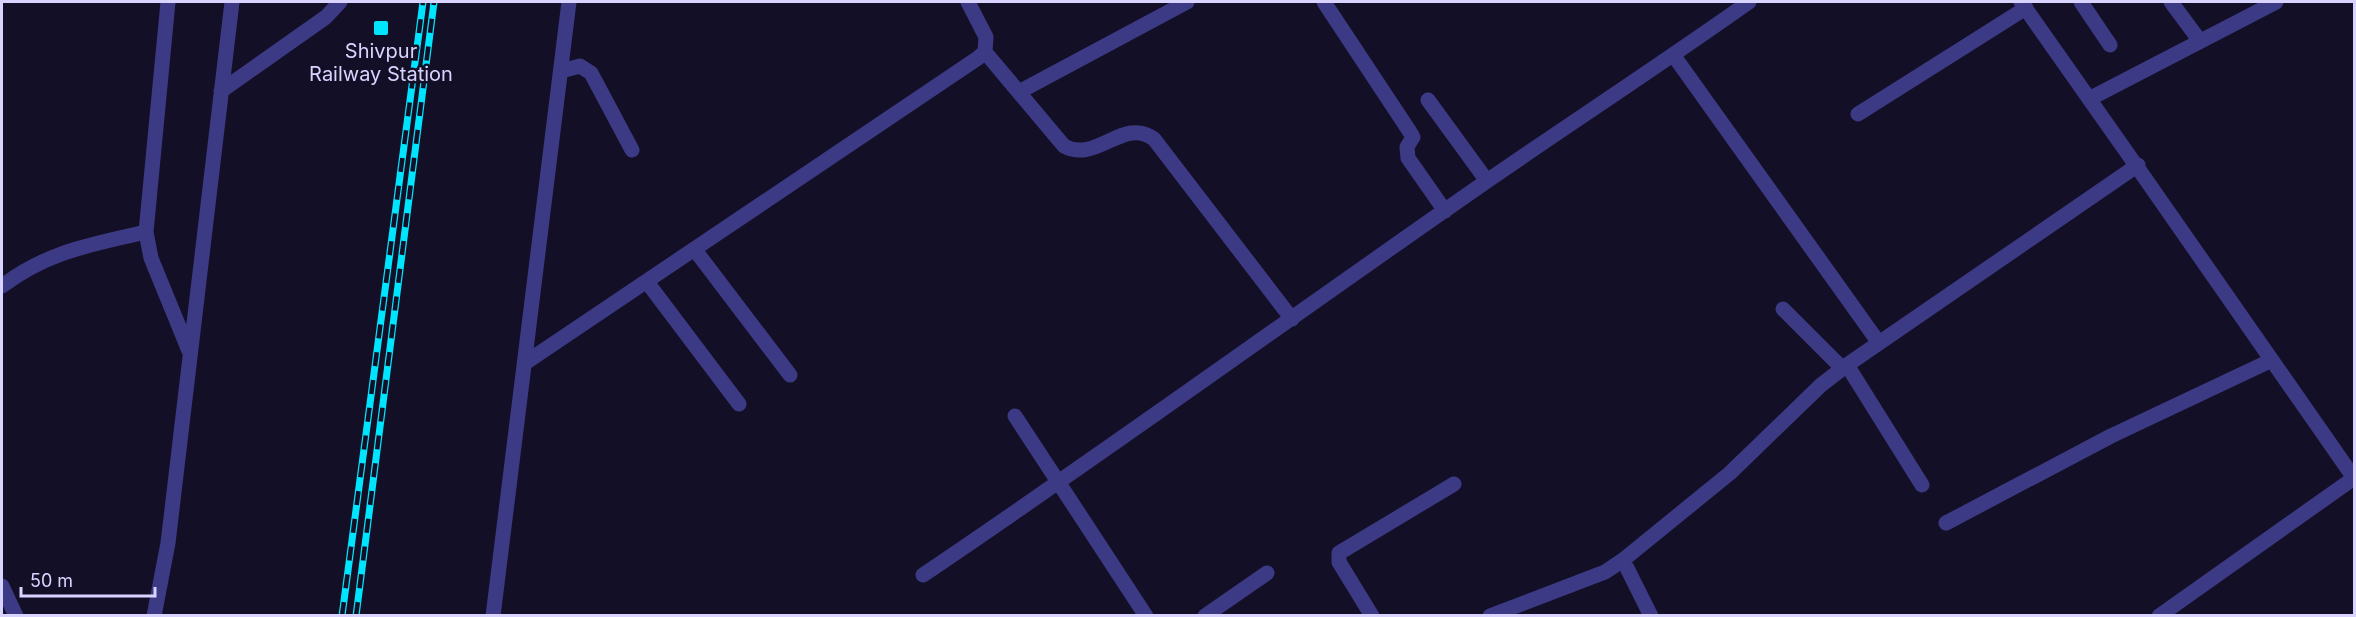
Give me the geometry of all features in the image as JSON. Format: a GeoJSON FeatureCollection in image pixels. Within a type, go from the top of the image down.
{"type":"FeatureCollection","features":[{"type":"Feature","properties":{"kind":"street"},"geometry":{"type":"LineString","coordinates":[[168,2],[146,232],[151,258],[190,354]]}},
{"type":"Feature","properties":{"kind":"street"},"geometry":{"type":"LineString","coordinates":[[154,615],[168,543],[232,2]]}},
{"type":"Feature","properties":{"kind":"street"},"geometry":{"type":"LineString","coordinates":[[221,91],[326,17],[340,2]]}},
{"type":"Feature","properties":{"kind":"street"},"geometry":{"type":"LineString","coordinates":[[493,615],[569,2]]}},
{"type":"Feature","properties":{"kind":"street"},"geometry":{"type":"LineString","coordinates":[[968,2],[987,37],[985,52],[1064,146],[1074,152],[1084,152],[1132,131],[1145,132],[1155,139],[1292,319]]}},
{"type":"Feature","properties":{"kind":"street"},"geometry":{"type":"LineString","coordinates":[[1019,92],[1187,2]]}},
{"type":"Feature","properties":{"kind":"street"},"geometry":{"type":"LineString","coordinates":[[1324,2],[1413,137],[1407,147],[1408,158],[1445,211]]}},
{"type":"Feature","properties":{"kind":"street"},"geometry":{"type":"LineString","coordinates":[[924,575],[1060,483],[1487,181],[1674,56],[1749,2]]}},
{"type":"Feature","properties":{"kind":"street"},"geometry":{"type":"LineString","coordinates":[[2081,2],[2110,45]]}},
{"type":"Feature","properties":{"kind":"street"},"geometry":{"type":"LineString","coordinates":[[2171,2],[2200,41]]}},
{"type":"Feature","properties":{"kind":"street"},"geometry":{"type":"LineString","coordinates":[[2089,99],[2276,2]]}},
{"type":"Feature","properties":{"kind":"street"},"geometry":{"type":"LineString","coordinates":[[1858,114],[2023,5],[2138,165],[2354,478],[2159,615]]}},
{"type":"Feature","properties":{"kind":"street"},"geometry":{"type":"LineString","coordinates":[[525,363],[985,52]]}},
{"type":"Feature","properties":{"kind":"street"},"geometry":{"type":"LineString","coordinates":[[1674,56],[1879,343]]}},
{"type":"Feature","properties":{"kind":"street"},"geometry":{"type":"LineString","coordinates":[[561,71],[580,66],[591,73],[632,150]]}},
{"type":"Feature","properties":{"kind":"street"},"geometry":{"type":"LineString","coordinates":[[1428,99],[1487,181]]}},
{"type":"Feature","properties":{"kind":"street"},"geometry":{"type":"LineString","coordinates":[[1490,615],[1605,572],[1623,560],[1730,473],[1845,366],[2138,165]]}},
{"type":"Feature","properties":{"kind":"street"},"geometry":{"type":"LineString","coordinates":[[2,286],[27,267],[60,252],[146,232]]}},
{"type":"Feature","properties":{"kind":"street"},"geometry":{"type":"LineString","coordinates":[[695,250],[790,375]]}},
{"type":"Feature","properties":{"kind":"street"},"geometry":{"type":"LineString","coordinates":[[647,282],[739,404]]}},
{"type":"Feature","properties":{"kind":"street"},"geometry":{"type":"LineString","coordinates":[[1783,309],[1845,366],[1922,485]]}},
{"type":"Feature","properties":{"kind":"street"},"geometry":{"type":"LineString","coordinates":[[1946,523],[2111,436],[2272,360]]}},
{"type":"Feature","properties":{"kind":"street"},"geometry":{"type":"LineString","coordinates":[[1016,416],[1146,615]]}},
{"type":"Feature","properties":{"kind":"street"},"geometry":{"type":"LineString","coordinates":[[1372,615],[1339,562],[1339,553],[1454,484]]}},
{"type":"Feature","properties":{"kind":"street"},"geometry":{"type":"LineString","coordinates":[[1623,560],[1651,615]]}},
{"type":"Feature","properties":{"kind":"street"},"geometry":{"type":"LineString","coordinates":[[1205,615],[1267,573]]}},
{"type":"Feature","properties":{"kind":"street"},"geometry":{"type":"LineString","coordinates":[[2,586],[10,610]]}},
{"type":"Feature","properties":{"kind":"railway"},"geometry":{"type":"LineString","coordinates":[[342,616],[423,2]]}},
{"type":"Feature","properties":{"kind":"railway"},"geometry":{"type":"LineString","coordinates":[[356,616],[434,2]]}},
{"type":"Feature","properties":{"kind":"place","name":"Shivpur Railway Station"},"geometry":{"type":"Point","coordinates":[381,28]}}]}
